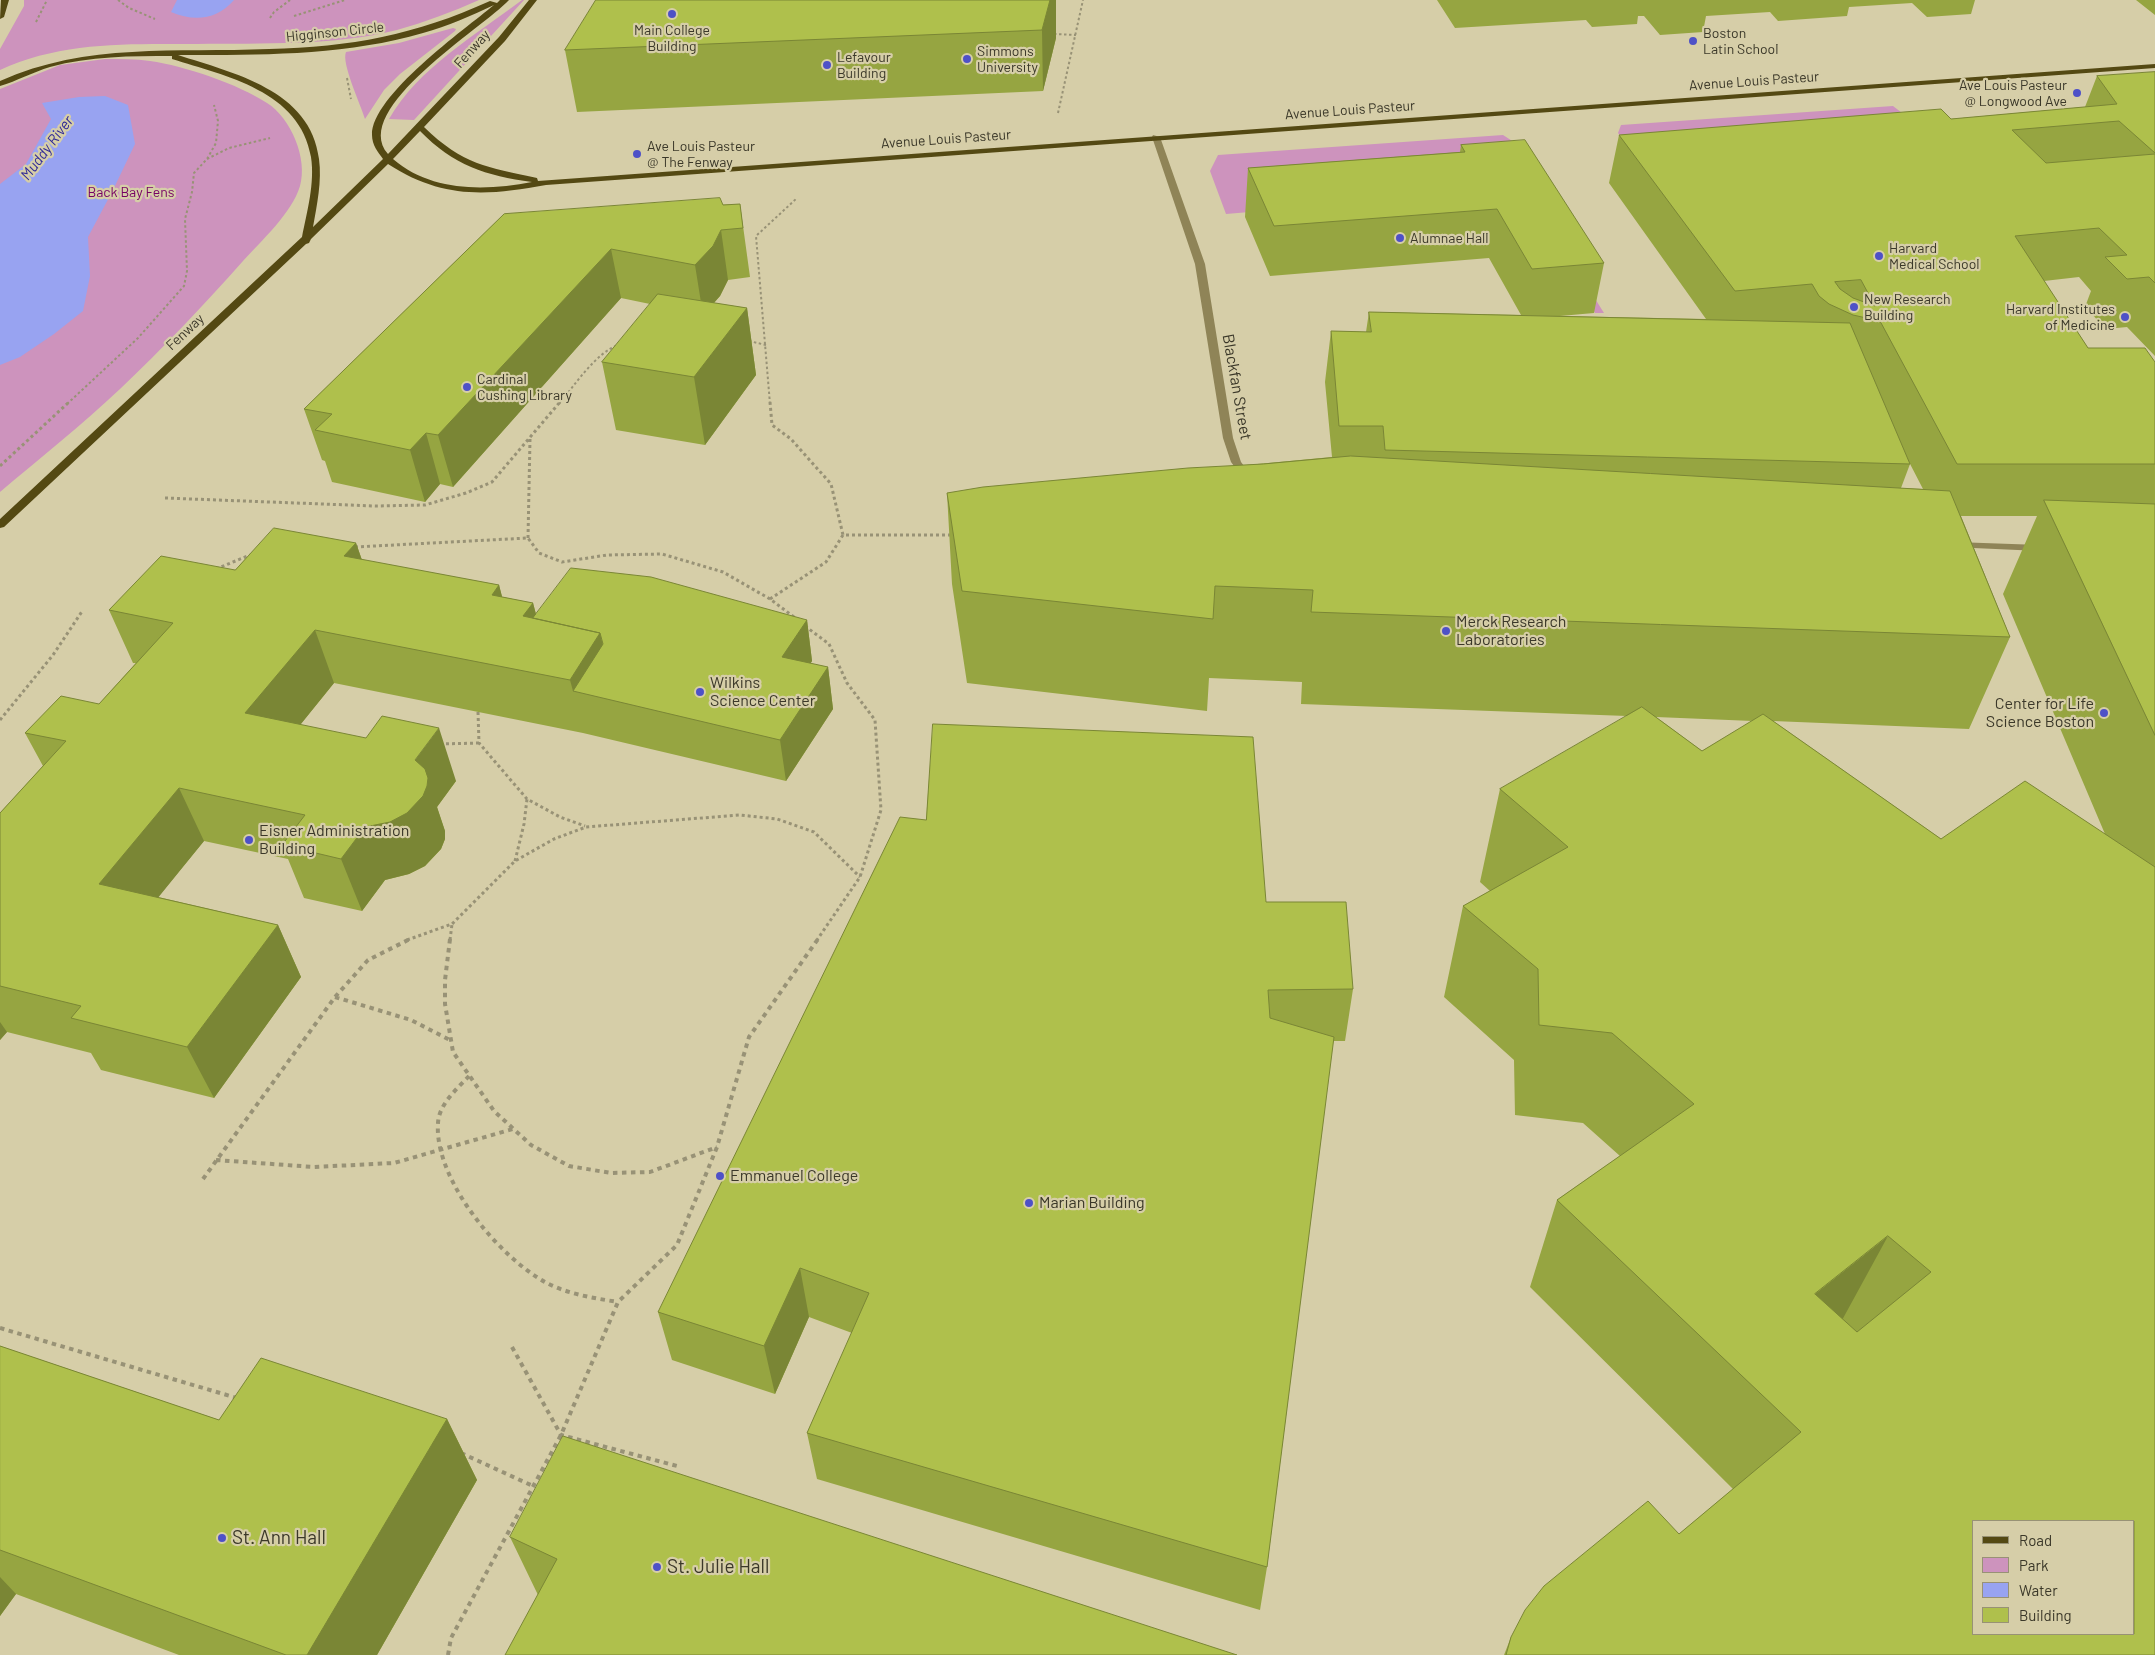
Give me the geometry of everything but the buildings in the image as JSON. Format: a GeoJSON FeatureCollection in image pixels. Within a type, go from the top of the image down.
{"type":"FeatureCollection","features":[{"type":"Feature","properties":{"kind":"main road","name":"Higginson Circle"},"geometry":{"type":"LineString","coordinates":[[0,84],[39,67],[71,58],[98,55],[290,51],[380,42],[435,28],[500,0]]}},
{"type":"Feature","properties":{"kind":"main road","name":"Fenway"},"geometry":{"type":"LineString","coordinates":[[388,160],[377,148],[376,133],[380,119],[392,99],[417,73],[505,0]]}},
{"type":"Feature","properties":{"kind":"main road","name":"Fenway"},"geometry":{"type":"LineString","coordinates":[[0,525],[306,240],[388,160],[502,39],[533,0]]}},
{"type":"Feature","properties":{"kind":"main road"},"geometry":{"type":"LineString","coordinates":[[0,17],[3,4]]}},
{"type":"Feature","properties":{"kind":"main road","name":"Higginson Circle"},"geometry":{"type":"LineString","coordinates":[[165,54],[258,86],[285,103],[307,128],[315,159],[315,179],[306,240]]}},
{"type":"Feature","properties":{"kind":"main road","name":"Avenue Louis Pasteur"},"geometry":{"type":"LineString","coordinates":[[388,160],[409,174],[425,181],[461,190],[490,191],[546,182],[2155,66]]}},
{"type":"Feature","properties":{"kind":"main road","name":"Avenue Louis Pasteur"},"geometry":{"type":"LineString","coordinates":[[420,127],[444,150],[460,160],[498,173],[546,182]]}},
{"type":"Feature","properties":{"kind":"street","name":"Blackfan Street"},"geometry":{"type":"LineString","coordinates":[[1156,138],[1200,264],[1223,411],[1232,451],[1236,462],[1256,487]]}},
{"type":"Feature","properties":{"kind":"street"},"geometry":{"type":"LineString","coordinates":[[1939,544],[2047,548]]}},
{"type":"Feature","properties":{"kind":"path"},"geometry":{"type":"LineString","coordinates":[[267,24],[274,12],[290,0]]}},
{"type":"Feature","properties":{"kind":"path"},"geometry":{"type":"LineString","coordinates":[[293,16],[345,0]]}},
{"type":"Feature","properties":{"kind":"path"},"geometry":{"type":"LineString","coordinates":[[1051,145],[1083,0]]}},
{"type":"Feature","properties":{"kind":"path"},"geometry":{"type":"LineString","coordinates":[[1046,33],[1076,35]]}},
{"type":"Feature","properties":{"kind":"path"},"geometry":{"type":"LineString","coordinates":[[345,70],[351,98],[350,106]]}},
{"type":"Feature","properties":{"kind":"path","name":"Fenway"},"geometry":{"type":"LineString","coordinates":[[0,466],[138,338],[184,286],[187,271],[185,219],[192,192],[194,173],[207,159],[216,144],[218,121],[214,104]]}},
{"type":"Feature","properties":{"kind":"path"},"geometry":{"type":"LineString","coordinates":[[207,159],[229,148],[277,136]]}},
{"type":"Feature","properties":{"kind":"path"},"geometry":{"type":"LineString","coordinates":[[770,599],[826,562],[843,535],[831,484],[791,439],[772,425],[756,236],[796,199]]}},
{"type":"Feature","properties":{"kind":"path"},"geometry":{"type":"LineString","coordinates":[[748,341],[766,346]]}},
{"type":"Feature","properties":{"kind":"path"},"geometry":{"type":"LineString","coordinates":[[165,498],[375,506],[426,505],[466,493],[492,482],[594,362],[612,347],[620,345]]}},
{"type":"Feature","properties":{"kind":"path"},"geometry":{"type":"LineString","coordinates":[[448,1655],[451,1638],[560,1435],[618,1302],[677,1245],[717,1147],[749,1037],[860,877],[881,810],[874,720],[847,683],[829,644],[770,599],[722,572],[662,554],[607,555],[562,562],[540,553],[528,538],[530,439]]}},
{"type":"Feature","properties":{"kind":"path"},"geometry":{"type":"LineString","coordinates":[[843,535],[960,535]]}},
{"type":"Feature","properties":{"kind":"path"},"geometry":{"type":"LineString","coordinates":[[346,547],[528,538]]}},
{"type":"Feature","properties":{"kind":"path"},"geometry":{"type":"LineString","coordinates":[[212,570],[259,552]]}},
{"type":"Feature","properties":{"kind":"path"},"geometry":{"type":"LineString","coordinates":[[0,720],[53,655],[83,610]]}},
{"type":"Feature","properties":{"kind":"path"},"geometry":{"type":"LineString","coordinates":[[478,712],[479,744],[527,798],[560,817],[586,827]]}},
{"type":"Feature","properties":{"kind":"path"},"geometry":{"type":"LineString","coordinates":[[436,745],[445,743],[479,744]]}},
{"type":"Feature","properties":{"kind":"path"},"geometry":{"type":"LineString","coordinates":[[515,861],[524,824],[527,798]]}},
{"type":"Feature","properties":{"kind":"path"},"geometry":{"type":"LineString","coordinates":[[202,1179],[335,997],[368,960],[405,941],[452,924],[515,861],[554,839],[586,827],[740,815],[777,819],[814,832],[860,877]]}},
{"type":"Feature","properties":{"kind":"path"},"geometry":{"type":"LineString","coordinates":[[452,924],[445,980],[445,1004],[453,1052],[494,1111],[531,1145],[568,1166],[611,1173],[650,1172],[717,1147]]}},
{"type":"Feature","properties":{"kind":"path"},"geometry":{"type":"LineString","coordinates":[[335,997],[411,1020],[450,1040]]}},
{"type":"Feature","properties":{"kind":"path"},"geometry":{"type":"LineString","coordinates":[[469,1076],[448,1100],[438,1122],[440,1151],[448,1174],[472,1213],[507,1254],[543,1281],[581,1297],[618,1302]]}},
{"type":"Feature","properties":{"kind":"path"},"geometry":{"type":"LineString","coordinates":[[216,1160],[314,1167],[394,1163],[513,1129]]}},
{"type":"Feature","properties":{"kind":"path"},"geometry":{"type":"LineString","coordinates":[[0,1328],[241,1399]]}},
{"type":"Feature","properties":{"kind":"path"},"geometry":{"type":"LineString","coordinates":[[512,1347],[560,1435],[677,1466]]}},
{"type":"Feature","properties":{"kind":"path"},"geometry":{"type":"LineString","coordinates":[[454,1449],[533,1486]]}},
{"type":"Feature","properties":{"kind":"green space"},"geometry":{"type":"Polygon","coordinates":[[[24,0],[479,0],[397,30],[348,39],[298,43],[97,46],[48,54],[0,70],[0,49],[24,6],[24,0]]]}},
{"type":"Feature","properties":{"kind":"green space"},"geometry":{"type":"Polygon","coordinates":[[[524,0],[414,120],[389,119],[401,101],[432,68],[524,0]]]}},
{"type":"Feature","properties":{"kind":"green space"},"geometry":{"type":"Polygon","coordinates":[[[453,28],[456,29],[455,31],[400,74],[384,90],[365,119],[346,65],[346,52],[399,43],[453,28]]]}},
{"type":"Feature","properties":{"kind":"green space","name":"Back Bay Fens"},"geometry":{"type":"Polygon","coordinates":[[[105,59],[145,60],[179,67],[241,89],[267,103],[276,110],[296,140],[302,164],[300,186],[290,206],[275,226],[168,342],[106,402],[0,492],[0,89],[60,65],[105,59]]]}},
{"type":"Feature","properties":{"kind":"green space"},"geometry":{"type":"Polygon","coordinates":[[[1893,106],[1906,116],[1649,175],[1618,133],[1621,125],[1893,106]]]}},
{"type":"Feature","properties":{"kind":"green space"},"geometry":{"type":"Polygon","coordinates":[[[1503,135],[1517,144],[1535,203],[1604,313],[1595,313],[1512,185],[1438,196],[1226,214],[1210,171],[1218,155],[1503,135]]]}},
{"type":"Feature","properties":{"kind":"water"},"geometry":{"type":"Polygon","coordinates":[[[177,0],[234,0],[220,12],[197,18],[171,12],[177,0]]]}},
{"type":"Feature","properties":{"kind":"water","name":"Muddy River"},"geometry":{"type":"Polygon","coordinates":[[[105,96],[128,105],[135,144],[88,237],[90,276],[83,311],[20,357],[0,365],[0,184],[26,164],[51,119],[42,103],[79,97],[105,96]]]}},
{"type":"Feature","properties":{"kind":"place","name":"Main College Building"},"geometry":{"type":"Point","coordinates":[672,14]}},
{"type":"Feature","properties":{"kind":"place","name":"Boston Latin School"},"geometry":{"type":"Point","coordinates":[1693,41]}},
{"type":"Feature","properties":{"kind":"place","name":"Simmons University"},"geometry":{"type":"Point","coordinates":[967,59]}},
{"type":"Feature","properties":{"kind":"place","name":"Lefavour Building"},"geometry":{"type":"Point","coordinates":[827,65]}},
{"type":"Feature","properties":{"kind":"place","name":"Ave Louis Pasteur @ Longwood Ave"},"geometry":{"type":"Point","coordinates":[2077,93]}},
{"type":"Feature","properties":{"kind":"place","name":"Ave Louis Pasteur @ The Fenway"},"geometry":{"type":"Point","coordinates":[637,154]}},
{"type":"Feature","properties":{"kind":"place","name":"Alumnae Hall"},"geometry":{"type":"Point","coordinates":[1400,238]}},
{"type":"Feature","properties":{"kind":"place","name":"Harvard Medical School"},"geometry":{"type":"Point","coordinates":[1879,256]}},
{"type":"Feature","properties":{"kind":"place","name":"New Research Building"},"geometry":{"type":"Point","coordinates":[1854,307]}},
{"type":"Feature","properties":{"kind":"place","name":"Harvard Institutes of Medicine"},"geometry":{"type":"Point","coordinates":[2125,317]}},
{"type":"Feature","properties":{"kind":"place","name":"Cardinal Cushing Library"},"geometry":{"type":"Point","coordinates":[467,387]}},
{"type":"Feature","properties":{"kind":"place","name":"Merck Research Laboratories"},"geometry":{"type":"Point","coordinates":[1446,631]}},
{"type":"Feature","properties":{"kind":"place","name":"Wilkins Science Center"},"geometry":{"type":"Point","coordinates":[700,692]}},
{"type":"Feature","properties":{"kind":"place","name":"Center for Life Science Boston"},"geometry":{"type":"Point","coordinates":[2104,713]}},
{"type":"Feature","properties":{"kind":"place","name":"Eisner Administration Building"},"geometry":{"type":"Point","coordinates":[249,840]}},
{"type":"Feature","properties":{"kind":"place","name":"Emmanuel College"},"geometry":{"type":"Point","coordinates":[720,1176]}},
{"type":"Feature","properties":{"kind":"place","name":"Marian Building"},"geometry":{"type":"Point","coordinates":[1029,1203]}},
{"type":"Feature","properties":{"kind":"place","name":"St. Ann Hall"},"geometry":{"type":"Point","coordinates":[222,1538]}},
{"type":"Feature","properties":{"kind":"place","name":"St. Julie Hall"},"geometry":{"type":"Point","coordinates":[657,1567]}}]}
